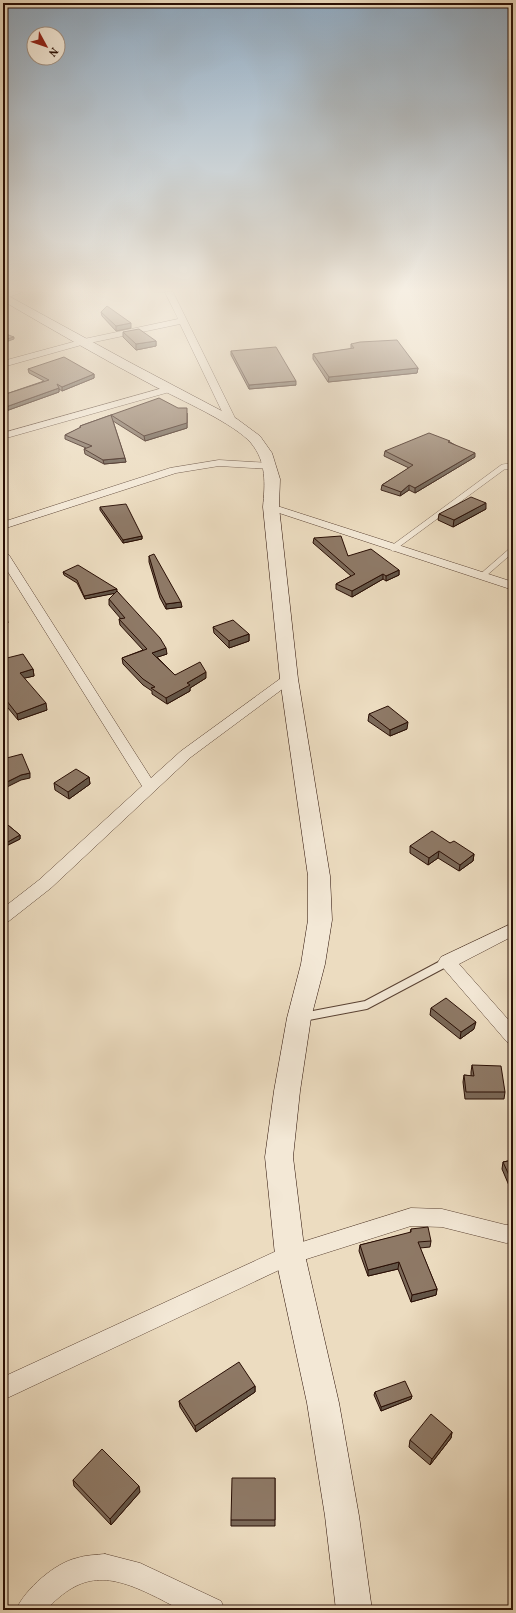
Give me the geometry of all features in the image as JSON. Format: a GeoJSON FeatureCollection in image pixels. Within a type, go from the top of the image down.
{"type":"FeatureCollection","features":[{"type":"Feature","properties":{"kind":"street"},"geometry":{"type":"LineString","coordinates":[[128,367],[232,422],[255,439],[265,453],[273,479],[271,507],[289,679],[319,876],[320,920],[313,964],[299,1018],[286,1091],[278,1157],[290,1255],[323,1403],[342,1516],[354,1610]]}},
{"type":"Feature","properties":{"kind":"street"},"geometry":{"type":"LineString","coordinates":[[205,367],[232,422]]}},
{"type":"Feature","properties":{"kind":"street"},"geometry":{"type":"LineString","coordinates":[[3,436],[170,389]]}},
{"type":"Feature","properties":{"kind":"street"},"geometry":{"type":"LineString","coordinates":[[3,526],[174,470],[219,463],[270,466]]}},
{"type":"Feature","properties":{"kind":"street"},"geometry":{"type":"LineString","coordinates":[[271,507],[513,586]]}},
{"type":"Feature","properties":{"kind":"street"},"geometry":{"type":"LineString","coordinates":[[3,555],[150,787]]}},
{"type":"Feature","properties":{"kind":"street"},"geometry":{"type":"LineString","coordinates":[[3,917],[46,884],[186,754],[289,679]]}},
{"type":"Feature","properties":{"kind":"street"},"geometry":{"type":"LineString","coordinates":[[513,929],[447,962],[513,1037]]}},
{"type":"Feature","properties":{"kind":"street"},"geometry":{"type":"LineString","coordinates":[[3,1389],[290,1255],[411,1217],[442,1218],[506,1234],[513,1234]]}},
{"type":"Feature","properties":{"kind":"street"},"geometry":{"type":"LineString","coordinates":[[29,1610],[50,1587],[77,1570],[105,1567],[140,1576],[212,1610]]}},
{"type":"Feature","properties":{"kind":"lane"},"geometry":{"type":"LineString","coordinates":[[393,548],[503,466],[513,466]]}},
{"type":"Feature","properties":{"kind":"lane"},"geometry":{"type":"LineString","coordinates":[[482,576],[513,549]]}},
{"type":"Feature","properties":{"kind":"lane"},"geometry":{"type":"LineString","coordinates":[[299,1018],[366,1005],[447,962]]}},
{"type":"Feature","properties":{"kind":"building"},"geometry":{"type":"Polygon","coordinates":[[[33,367],[82,367],[94,374],[62,387],[57,384],[59,388],[3,408],[3,395],[49,380],[28,369],[33,367]]]}},
{"type":"Feature","properties":{"kind":"building"},"geometry":{"type":"Polygon","coordinates":[[[240,367],[288,367],[296,381],[249,385],[240,367]]]}},
{"type":"Feature","properties":{"kind":"building"},"geometry":{"type":"Polygon","coordinates":[[[322,367],[418,368],[329,377],[322,367]]]}},
{"type":"Feature","properties":{"kind":"building"},"geometry":{"type":"Polygon","coordinates":[[[159,398],[178,408],[187,408],[187,423],[144,436],[111,415],[159,398]]]}},
{"type":"Feature","properties":{"kind":"building"},"geometry":{"type":"Polygon","coordinates":[[[111,415],[125,458],[103,460],[84,449],[92,446],[65,435],[81,427],[80,426],[111,415]]]}},
{"type":"Feature","properties":{"kind":"building"},"geometry":{"type":"Polygon","coordinates":[[[429,433],[475,453],[415,488],[409,485],[401,492],[382,485],[413,465],[385,451],[429,433]]]}},
{"type":"Feature","properties":{"kind":"building"},"geometry":{"type":"Polygon","coordinates":[[[471,497],[486,503],[454,520],[439,514],[471,497]]]}},
{"type":"Feature","properties":{"kind":"building"},"geometry":{"type":"Polygon","coordinates":[[[126,504],[142,536],[123,540],[100,507],[126,504]]]}},
{"type":"Feature","properties":{"kind":"building"},"geometry":{"type":"Polygon","coordinates":[[[341,536],[348,556],[371,549],[399,570],[386,576],[383,574],[352,591],[336,584],[355,574],[314,538],[341,536]]]}},
{"type":"Feature","properties":{"kind":"building"},"geometry":{"type":"Polygon","coordinates":[[[154,554],[181,602],[166,604],[160,593],[149,556],[154,554]]]}},
{"type":"Feature","properties":{"kind":"building"},"geometry":{"type":"Polygon","coordinates":[[[78,565],[117,589],[84,596],[77,580],[63,572],[78,565]]]}},
{"type":"Feature","properties":{"kind":"building"},"geometry":{"type":"Polygon","coordinates":[[[117,591],[160,638],[166,648],[152,653],[175,675],[200,662],[206,672],[187,683],[190,685],[166,698],[151,688],[155,687],[143,679],[122,658],[147,649],[119,619],[125,618],[109,599],[117,591]]]}},
{"type":"Feature","properties":{"kind":"building"},"geometry":{"type":"Polygon","coordinates":[[[3,613],[7,617],[3,619],[3,613]]]}},
{"type":"Feature","properties":{"kind":"building"},"geometry":{"type":"Polygon","coordinates":[[[233,620],[249,634],[229,641],[213,627],[233,620]]]}},
{"type":"Feature","properties":{"kind":"building"},"geometry":{"type":"Polygon","coordinates":[[[23,654],[33,669],[20,673],[46,703],[17,714],[3,696],[3,659],[23,654]]]}},
{"type":"Feature","properties":{"kind":"building"},"geometry":{"type":"Polygon","coordinates":[[[388,706],[408,722],[390,730],[369,714],[388,706]]]}},
{"type":"Feature","properties":{"kind":"building"},"geometry":{"type":"Polygon","coordinates":[[[22,754],[30,773],[21,775],[3,784],[3,759],[22,754]]]}},
{"type":"Feature","properties":{"kind":"building"},"geometry":{"type":"Polygon","coordinates":[[[76,769],[89,777],[68,792],[54,783],[76,769]]]}},
{"type":"Feature","properties":{"kind":"building"},"geometry":{"type":"Polygon","coordinates":[[[3,821],[20,835],[6,843],[3,840],[3,821]]]}},
{"type":"Feature","properties":{"kind":"building"},"geometry":{"type":"Polygon","coordinates":[[[432,831],[450,843],[454,841],[474,854],[460,865],[439,851],[429,858],[410,846],[432,831]]]}},
{"type":"Feature","properties":{"kind":"building"},"geometry":{"type":"Polygon","coordinates":[[[446,998],[476,1022],[461,1032],[431,1008],[446,998]]]}},
{"type":"Feature","properties":{"kind":"building"},"geometry":{"type":"Polygon","coordinates":[[[472,1065],[501,1066],[505,1092],[466,1092],[464,1075],[474,1076],[472,1065]]]}},
{"type":"Feature","properties":{"kind":"building"},"geometry":{"type":"Polygon","coordinates":[[[513,1160],[513,1184],[503,1162],[513,1160]]]}},
{"type":"Feature","properties":{"kind":"building"},"geometry":{"type":"Polygon","coordinates":[[[428,1227],[431,1241],[418,1242],[437,1289],[412,1295],[399,1262],[368,1270],[360,1245],[411,1232],[411,1229],[428,1227]]]}},
{"type":"Feature","properties":{"kind":"building"},"geometry":{"type":"Polygon","coordinates":[[[239,1362],[255,1386],[195,1426],[179,1401],[239,1362]]]}},
{"type":"Feature","properties":{"kind":"building"},"geometry":{"type":"Polygon","coordinates":[[[405,1381],[412,1396],[381,1407],[375,1392],[405,1381]]]}},
{"type":"Feature","properties":{"kind":"building"},"geometry":{"type":"Polygon","coordinates":[[[431,1414],[452,1432],[432,1459],[410,1440],[431,1414]]]}},
{"type":"Feature","properties":{"kind":"building"},"geometry":{"type":"Polygon","coordinates":[[[102,1449],[139,1486],[110,1519],[73,1480],[102,1449]]]}},
{"type":"Feature","properties":{"kind":"building"},"geometry":{"type":"Polygon","coordinates":[[[232,1478],[275,1478],[275,1520],[231,1520],[232,1478]]]}}]}
